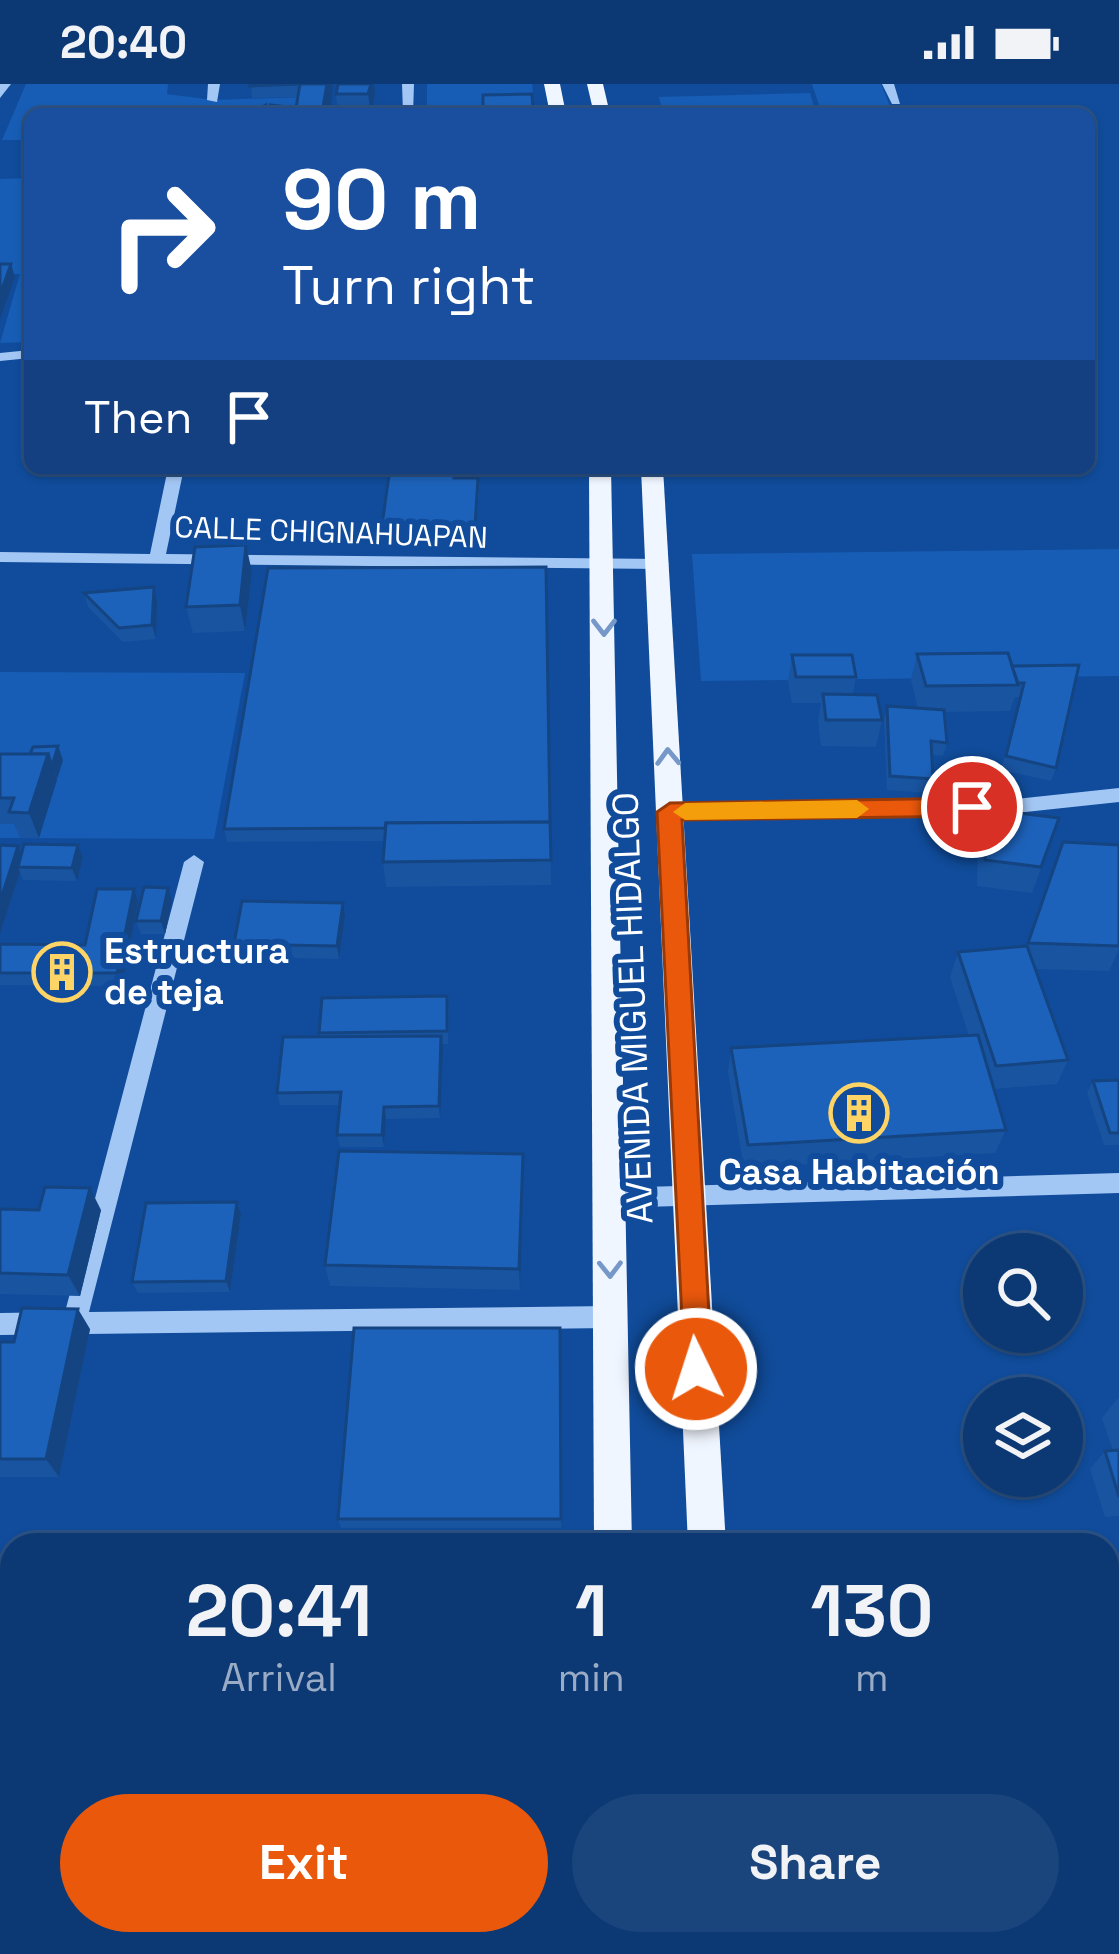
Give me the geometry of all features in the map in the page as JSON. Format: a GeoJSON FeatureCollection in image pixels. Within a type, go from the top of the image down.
{"type":"FeatureCollection","features":[{"type":"Feature","properties":{"kind":"main road","name":"AVENIDA MIGUEL HIDALGO"},"geometry":{"type":"LineString","coordinates":[[600,474],[613,1533]]}},
{"type":"Feature","properties":{"kind":"main road","name":"AVENIDA MIGUEL HIDALGO"},"geometry":{"type":"LineString","coordinates":[[653,474],[661,564],[685,1193],[706,1533]]}},
{"type":"Feature","properties":{"kind":"street"},"geometry":{"type":"LineString","coordinates":[[0,95],[5,84]]}},
{"type":"Feature","properties":{"kind":"street"},"geometry":{"type":"LineString","coordinates":[[213,100],[214,84]]}},
{"type":"Feature","properties":{"kind":"street"},"geometry":{"type":"LineString","coordinates":[[888,84],[896,102]]}},
{"type":"Feature","properties":{"kind":"street"},"geometry":{"type":"LineString","coordinates":[[158,555],[175,474]]}},
{"type":"Feature","properties":{"kind":"street","name":"CALLE CHIGNAHUAPAN"},"geometry":{"type":"LineString","coordinates":[[0,557],[158,555],[604,567],[661,564]]}},
{"type":"Feature","properties":{"kind":"street"},"geometry":{"type":"LineString","coordinates":[[670,812],[1015,806],[1119,795]]}},
{"type":"Feature","properties":{"kind":"street"},"geometry":{"type":"LineString","coordinates":[[74,1322],[194,862]]}},
{"type":"Feature","properties":{"kind":"street"},"geometry":{"type":"LineString","coordinates":[[609,1198],[1119,1183]]}},
{"type":"Feature","properties":{"kind":"street"},"geometry":{"type":"LineString","coordinates":[[0,1324],[610,1317]]}},
{"type":"Feature","properties":{"kind":"shaded area"},"geometry":{"type":"Polygon","coordinates":[[[26,84],[168,84],[167,94],[213,100],[305,97],[301,108],[24,108],[24,140],[2,140],[26,84]]]}},
{"type":"Feature","properties":{"kind":"shaded area"},"geometry":{"type":"Polygon","coordinates":[[[427,84],[532,84],[534,103],[427,108],[427,84]]]}},
{"type":"Feature","properties":{"kind":"shaded area"},"geometry":{"type":"Polygon","coordinates":[[[812,84],[881,84],[891,108],[820,108],[812,84]]]}},
{"type":"Feature","properties":{"kind":"shaded area"},"geometry":{"type":"Polygon","coordinates":[[[810,93],[814,108],[662,108],[659,97],[810,93]]]}},
{"type":"Feature","properties":{"kind":"shaded area"},"geometry":{"type":"Polygon","coordinates":[[[24,178],[24,342],[0,343],[20,274],[0,274],[0,179],[24,178]]]}},
{"type":"Feature","properties":{"kind":"shaded area"},"geometry":{"type":"Polygon","coordinates":[[[1119,549],[1119,676],[701,681],[692,554],[1119,549]]]}},
{"type":"Feature","properties":{"kind":"shaded area"},"geometry":{"type":"Polygon","coordinates":[[[0,672],[245,673],[214,839],[0,838],[0,672]]]}},
{"type":"Feature","properties":{"kind":"building"},"geometry":{"type":"Polygon","coordinates":[[[300,84],[327,84],[323,107],[296,108],[300,84]]]}},
{"type":"Feature","properties":{"kind":"building"},"geometry":{"type":"Polygon","coordinates":[[[338,84],[371,84],[368,94],[336,94],[338,84]]]}},
{"type":"Feature","properties":{"kind":"building"},"geometry":{"type":"Polygon","coordinates":[[[532,94],[533,108],[483,108],[483,95],[532,94]]]}},
{"type":"Feature","properties":{"kind":"building"},"geometry":{"type":"Polygon","coordinates":[[[0,264],[11,264],[0,295],[0,264]]]}},
{"type":"Feature","properties":{"kind":"building"},"geometry":{"type":"Polygon","coordinates":[[[389,474],[478,478],[475,527],[382,525],[389,474]]]}},
{"type":"Feature","properties":{"kind":"building"},"geometry":{"type":"Polygon","coordinates":[[[246,545],[240,605],[186,607],[195,547],[246,545]]]}},
{"type":"Feature","properties":{"kind":"building"},"geometry":{"type":"Polygon","coordinates":[[[546,567],[550,822],[224,829],[268,568],[546,567]]]}},
{"type":"Feature","properties":{"kind":"building"},"geometry":{"type":"Polygon","coordinates":[[[154,587],[152,625],[119,628],[84,593],[154,587]]]}},
{"type":"Feature","properties":{"kind":"building"},"geometry":{"type":"Polygon","coordinates":[[[1008,653],[1018,685],[926,686],[917,654],[1008,653]]]}},
{"type":"Feature","properties":{"kind":"building"},"geometry":{"type":"Polygon","coordinates":[[[792,655],[852,655],[856,677],[796,677],[792,655]]]}},
{"type":"Feature","properties":{"kind":"building"},"geometry":{"type":"Polygon","coordinates":[[[1079,665],[1056,768],[1006,756],[1024,683],[1018,683],[1012,666],[1079,665]]]}},
{"type":"Feature","properties":{"kind":"building"},"geometry":{"type":"Polygon","coordinates":[[[823,694],[877,695],[882,720],[826,720],[823,694]]]}},
{"type":"Feature","properties":{"kind":"building"},"geometry":{"type":"Polygon","coordinates":[[[887,706],[944,710],[947,743],[931,741],[933,779],[890,776],[887,706]]]}},
{"type":"Feature","properties":{"kind":"building"},"geometry":{"type":"Polygon","coordinates":[[[58,746],[52,766],[48,754],[30,754],[33,747],[58,746]]]}},
{"type":"Feature","properties":{"kind":"building"},"geometry":{"type":"Polygon","coordinates":[[[0,754],[48,754],[29,813],[9,812],[14,798],[0,798],[0,754]]]}},
{"type":"Feature","properties":{"kind":"building"},"geometry":{"type":"Polygon","coordinates":[[[986,809],[1059,818],[1041,867],[985,860],[986,809]]]}},
{"type":"Feature","properties":{"kind":"building"},"geometry":{"type":"Polygon","coordinates":[[[550,822],[551,860],[383,862],[386,823],[550,822]]]}},
{"type":"Feature","properties":{"kind":"building"},"geometry":{"type":"Polygon","coordinates":[[[1063,842],[1119,845],[1119,946],[1028,943],[1063,842]]]}},
{"type":"Feature","properties":{"kind":"building"},"geometry":{"type":"Polygon","coordinates":[[[24,844],[78,845],[72,868],[18,867],[24,844]]]}},
{"type":"Feature","properties":{"kind":"building"},"geometry":{"type":"Polygon","coordinates":[[[0,845],[18,846],[0,902],[0,845]]]}},
{"type":"Feature","properties":{"kind":"building"},"geometry":{"type":"Polygon","coordinates":[[[144,887],[168,888],[161,921],[136,921],[144,887]]]}},
{"type":"Feature","properties":{"kind":"building"},"geometry":{"type":"Polygon","coordinates":[[[97,889],[134,889],[117,973],[0,973],[0,944],[85,945],[97,889]]]}},
{"type":"Feature","properties":{"kind":"building"},"geometry":{"type":"Polygon","coordinates":[[[242,901],[343,903],[337,946],[234,944],[242,901]]]}},
{"type":"Feature","properties":{"kind":"building"},"geometry":{"type":"Polygon","coordinates":[[[1027,946],[1068,1060],[996,1066],[958,952],[1027,946]]]}},
{"type":"Feature","properties":{"kind":"building"},"geometry":{"type":"Polygon","coordinates":[[[447,996],[447,1031],[319,1033],[322,998],[447,996]]]}},
{"type":"Feature","properties":{"kind":"building","name":"Casa Habitación"},"geometry":{"type":"Polygon","coordinates":[[[978,1035],[1006,1130],[748,1145],[731,1048],[978,1035]]]}},
{"type":"Feature","properties":{"kind":"building"},"geometry":{"type":"Polygon","coordinates":[[[441,1036],[439,1106],[384,1107],[382,1135],[337,1135],[341,1092],[277,1093],[283,1037],[441,1036]]]}},
{"type":"Feature","properties":{"kind":"building"},"geometry":{"type":"Polygon","coordinates":[[[1119,1080],[1119,1133],[1110,1133],[1093,1081],[1119,1080]]]}},
{"type":"Feature","properties":{"kind":"building"},"geometry":{"type":"Polygon","coordinates":[[[339,1151],[523,1154],[519,1269],[325,1265],[339,1151]]]}},
{"type":"Feature","properties":{"kind":"building"},"geometry":{"type":"Polygon","coordinates":[[[45,1187],[90,1188],[68,1275],[0,1273],[0,1209],[39,1210],[45,1187]]]}},
{"type":"Feature","properties":{"kind":"building"},"geometry":{"type":"Polygon","coordinates":[[[237,1202],[226,1281],[132,1282],[146,1203],[237,1202]]]}},
{"type":"Feature","properties":{"kind":"building"},"geometry":{"type":"Polygon","coordinates":[[[22,1308],[78,1309],[46,1459],[0,1459],[0,1342],[14,1342],[22,1308]]]}},
{"type":"Feature","properties":{"kind":"building"},"geometry":{"type":"Polygon","coordinates":[[[354,1328],[560,1328],[561,1519],[338,1519],[354,1328]]]}},
{"type":"Feature","properties":{"kind":"building"},"geometry":{"type":"Polygon","coordinates":[[[1119,1450],[1119,1497],[1105,1451],[1119,1450]]]}},
{"type":"Feature","properties":{"kind":"slow traffic"},"geometry":{"type":"LineString","coordinates":[[685,812],[857,809]]}},
{"type":"Feature","properties":{"kind":"place","name":"Estructura de teja"},"geometry":{"type":"Point","coordinates":[62,972]}},
{"type":"Feature","properties":{"kind":"place","name":"Casa Habitación"},"geometry":{"type":"Point","coordinates":[859,1113]}},
{"type":"Feature","properties":{"kind":"route"},"geometry":{"type":"LineString","coordinates":[[696,1369],[670,812],[972,807]]}}]}
